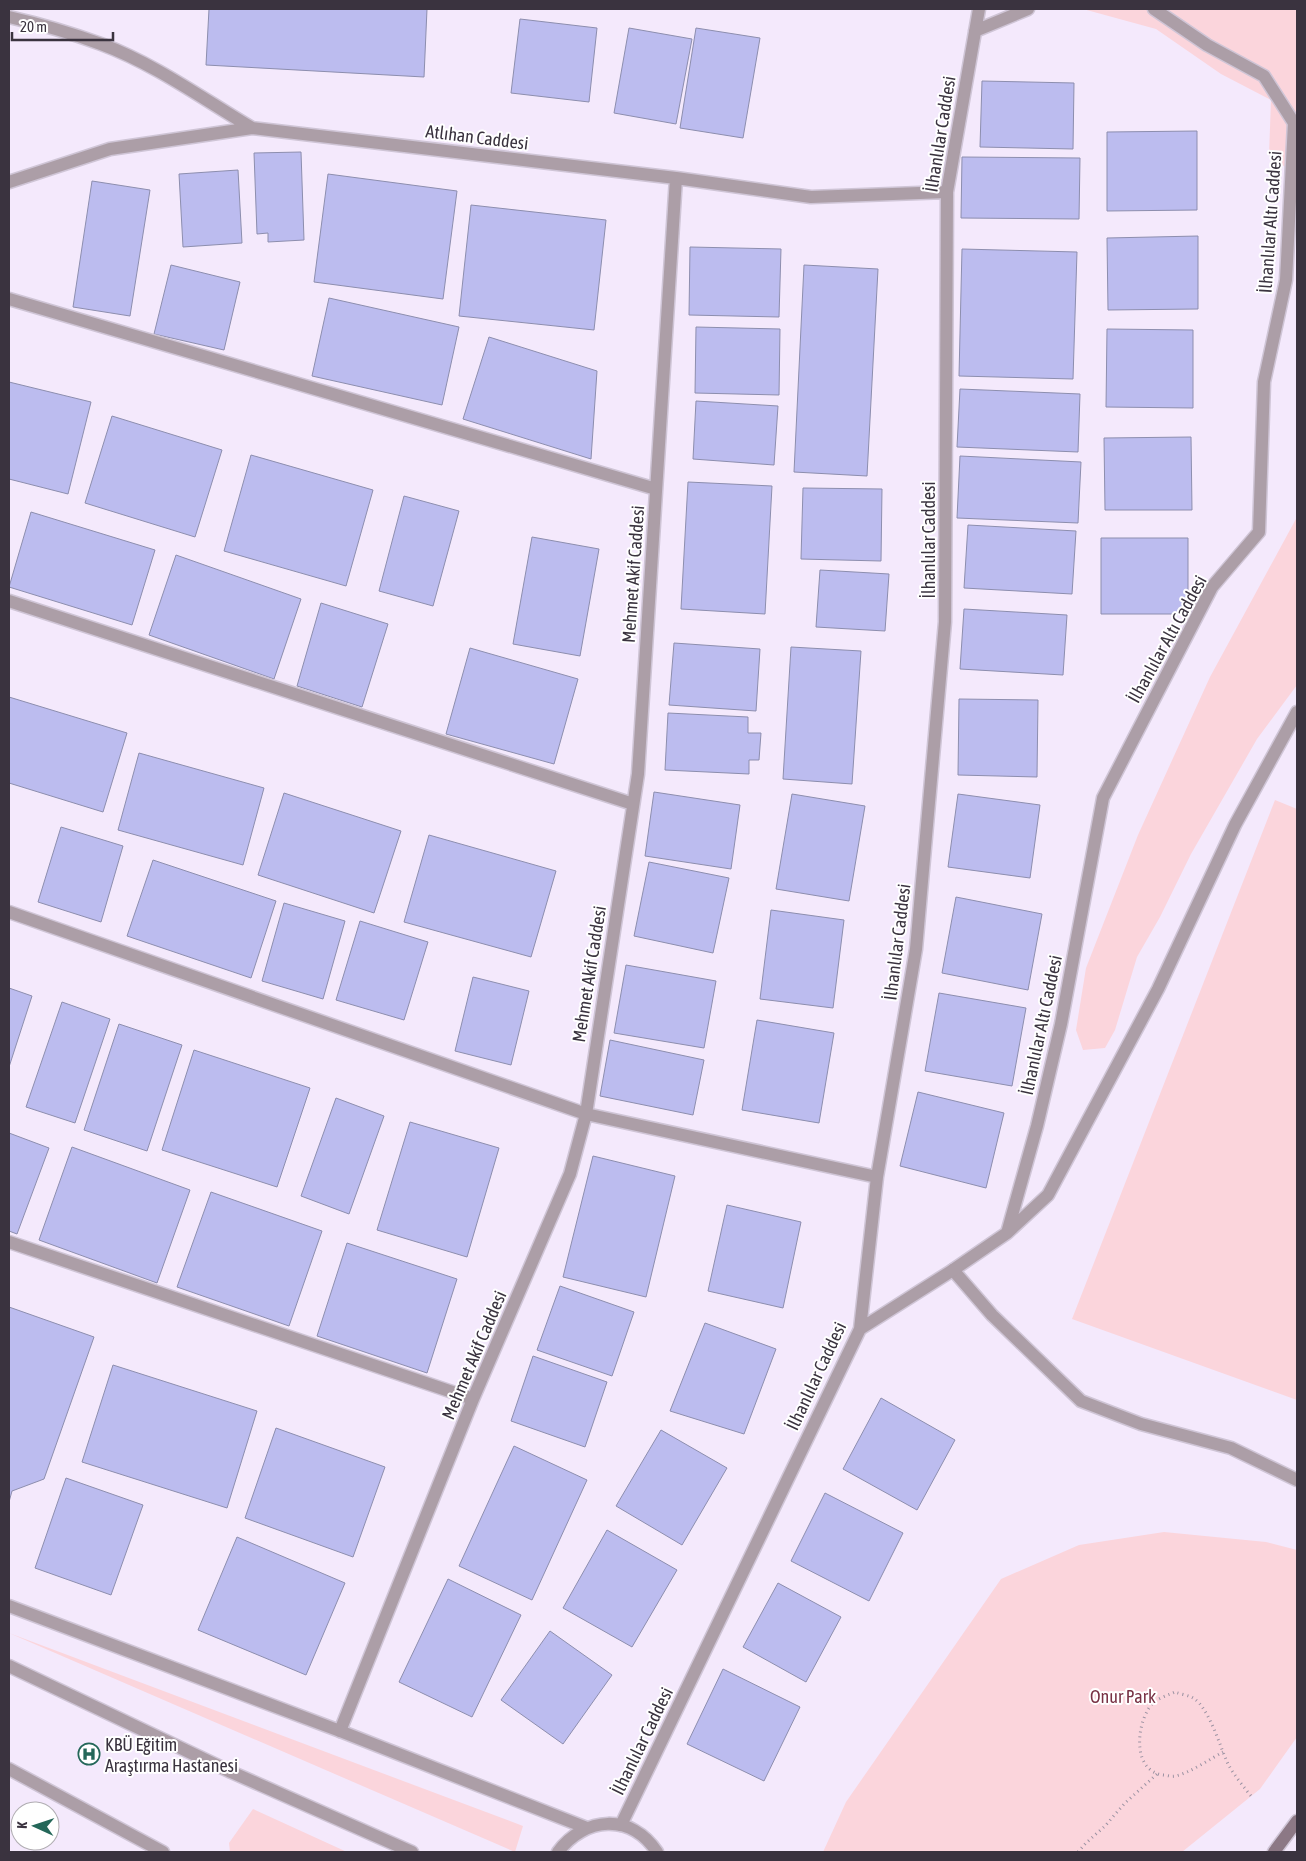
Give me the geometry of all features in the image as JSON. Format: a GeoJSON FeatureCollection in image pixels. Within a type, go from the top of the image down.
{"type":"FeatureCollection","features":[{"type":"Feature","properties":{"kind":"main road"},"geometry":{"type":"LineString","coordinates":[[1274,1852],[1297,1821]]}},
{"type":"Feature","properties":{"kind":"street","name":"İlhanlılar Caddesi"},"geometry":{"type":"LineString","coordinates":[[621,1825],[860,1328],[877,1177],[916,949],[945,622],[947,192],[979,9]]}},
{"type":"Feature","properties":{"kind":"street"},"geometry":{"type":"LineString","coordinates":[[975,31],[1028,9]]}},
{"type":"Feature","properties":{"kind":"street","name":"İlhanlılar Altı Caddesi"},"geometry":{"type":"LineString","coordinates":[[1007,1233],[1037,1126],[1061,1024],[1103,798],[1212,587],[1258,532],[1264,382],[1286,280],[1294,123],[1264,76],[1207,45],[1154,9]]}},
{"type":"Feature","properties":{"kind":"street"},"geometry":{"type":"LineString","coordinates":[[9,17],[42,24],[102,44],[154,69],[252,128]]}},
{"type":"Feature","properties":{"kind":"street","name":"Atlıhan Caddesi"},"geometry":{"type":"LineString","coordinates":[[9,182],[110,149],[252,128],[676,178],[811,197],[947,192]]}},
{"type":"Feature","properties":{"kind":"street","name":"Mehmet Akif Caddesi"},"geometry":{"type":"LineString","coordinates":[[340,1730],[473,1399],[570,1174],[586,1114],[638,774],[676,178]]}},
{"type":"Feature","properties":{"kind":"street"},"geometry":{"type":"LineString","coordinates":[[9,299],[656,489]]}},
{"type":"Feature","properties":{"kind":"street"},"geometry":{"type":"LineString","coordinates":[[9,601],[633,804]]}},
{"type":"Feature","properties":{"kind":"street"},"geometry":{"type":"LineString","coordinates":[[860,1328],[953,1270],[1007,1233],[1048,1195],[1158,989],[1235,825],[1297,712]]}},
{"type":"Feature","properties":{"kind":"street"},"geometry":{"type":"LineString","coordinates":[[9,912],[586,1114],[877,1177]]}},
{"type":"Feature","properties":{"kind":"street"},"geometry":{"type":"LineString","coordinates":[[9,1242],[473,1399]]}},
{"type":"Feature","properties":{"kind":"street"},"geometry":{"type":"LineString","coordinates":[[953,1270],[992,1315],[1080,1401],[1141,1424],[1231,1448],[1297,1480]]}},
{"type":"Feature","properties":{"kind":"street"},"geometry":{"type":"LineString","coordinates":[[9,1606],[340,1730],[587,1828]]}},
{"type":"Feature","properties":{"kind":"street"},"geometry":{"type":"LineString","coordinates":[[9,1666],[231,1772],[412,1852]]}},
{"type":"Feature","properties":{"kind":"street"},"geometry":{"type":"LineString","coordinates":[[9,1769],[163,1852]]}},
{"type":"Feature","properties":{"kind":"street"},"geometry":{"type":"LineString","coordinates":[[558,1852],[571,1837],[587,1828],[604,1823],[621,1825],[638,1832],[651,1843],[657,1852]]}},
{"type":"Feature","properties":{"kind":"path"},"geometry":{"type":"LineString","coordinates":[[1224,1752],[1174,1776],[1157,1774],[1146,1767],[1139,1748],[1142,1727],[1149,1708],[1160,1698],[1174,1692],[1194,1698],[1206,1713],[1224,1752],[1228,1765],[1251,1796]]}},
{"type":"Feature","properties":{"kind":"path"},"geometry":{"type":"LineString","coordinates":[[1078,1852],[1125,1803],[1157,1774]]}},
{"type":"Feature","properties":{"kind":"green space"},"geometry":{"type":"Polygon","coordinates":[[[1083,9],[1297,9],[1297,176],[1269,155],[1271,100],[1221,74],[1156,29],[1083,9]]]}},
{"type":"Feature","properties":{"kind":"green space"},"geometry":{"type":"Polygon","coordinates":[[[1297,517],[1297,685],[1257,739],[1191,854],[1160,917],[1137,957],[1115,1030],[1105,1048],[1083,1050],[1076,1030],[1086,968],[1138,835],[1210,677],[1297,517]]]}},
{"type":"Feature","properties":{"kind":"green space"},"geometry":{"type":"Polygon","coordinates":[[[1275,800],[1297,809],[1297,1400],[1072,1319],[1275,800]]]}},
{"type":"Feature","properties":{"kind":"green space","name":"Onur Park"},"geometry":{"type":"Polygon","coordinates":[[[1164,1532],[1266,1542],[1297,1550],[1297,1737],[1260,1789],[1182,1852],[823,1852],[846,1802],[1001,1579],[1079,1545],[1164,1532]]]}},
{"type":"Feature","properties":{"kind":"green space"},"geometry":{"type":"Polygon","coordinates":[[[9,1633],[523,1826],[515,1852],[9,1633]]]}},
{"type":"Feature","properties":{"kind":"green space"},"geometry":{"type":"Polygon","coordinates":[[[253,1809],[347,1852],[230,1852],[229,1843],[253,1809]]]}},
{"type":"Feature","properties":{"kind":"building"},"geometry":{"type":"Polygon","coordinates":[[[209,9],[427,9],[424,77],[206,65],[209,9]]]}},
{"type":"Feature","properties":{"kind":"building"},"geometry":{"type":"Polygon","coordinates":[[[520,19],[597,28],[589,102],[511,93],[520,19]]]}},
{"type":"Feature","properties":{"kind":"building"},"geometry":{"type":"Polygon","coordinates":[[[629,28],[692,39],[676,124],[614,113],[629,28]]]}},
{"type":"Feature","properties":{"kind":"building"},"geometry":{"type":"Polygon","coordinates":[[[696,28],[760,38],[743,138],[680,128],[696,28]]]}},
{"type":"Feature","properties":{"kind":"building"},"geometry":{"type":"Polygon","coordinates":[[[982,81],[1074,83],[1073,149],[980,147],[982,81]]]}},
{"type":"Feature","properties":{"kind":"building"},"geometry":{"type":"Polygon","coordinates":[[[1197,131],[1197,210],[1107,211],[1107,132],[1197,131]]]}},
{"type":"Feature","properties":{"kind":"building"},"geometry":{"type":"Polygon","coordinates":[[[301,152],[304,240],[268,242],[268,233],[257,234],[254,153],[301,152]]]}},
{"type":"Feature","properties":{"kind":"building"},"geometry":{"type":"Polygon","coordinates":[[[962,157],[1080,158],[1079,219],[961,218],[962,157]]]}},
{"type":"Feature","properties":{"kind":"building"},"geometry":{"type":"Polygon","coordinates":[[[238,170],[242,243],[183,247],[179,174],[238,170]]]}},
{"type":"Feature","properties":{"kind":"building"},"geometry":{"type":"Polygon","coordinates":[[[328,174],[457,191],[443,299],[314,282],[328,174]]]}},
{"type":"Feature","properties":{"kind":"building"},"geometry":{"type":"Polygon","coordinates":[[[92,181],[150,190],[130,316],[73,307],[92,181]]]}},
{"type":"Feature","properties":{"kind":"building"},"geometry":{"type":"Polygon","coordinates":[[[471,205],[606,220],[594,330],[459,316],[471,205]]]}},
{"type":"Feature","properties":{"kind":"building"},"geometry":{"type":"Polygon","coordinates":[[[1198,236],[1198,309],[1108,310],[1107,238],[1198,236]]]}},
{"type":"Feature","properties":{"kind":"building"},"geometry":{"type":"Polygon","coordinates":[[[690,247],[781,249],[779,317],[689,315],[690,247]]]}},
{"type":"Feature","properties":{"kind":"building"},"geometry":{"type":"Polygon","coordinates":[[[962,249],[1077,252],[1073,379],[959,376],[962,249]]]}},
{"type":"Feature","properties":{"kind":"building"},"geometry":{"type":"Polygon","coordinates":[[[171,265],[240,282],[224,350],[154,334],[171,265]]]}},
{"type":"Feature","properties":{"kind":"building"},"geometry":{"type":"Polygon","coordinates":[[[804,265],[878,269],[867,476],[794,472],[804,265]]]}},
{"type":"Feature","properties":{"kind":"building"},"geometry":{"type":"Polygon","coordinates":[[[329,298],[459,327],[442,405],[312,376],[329,298]]]}},
{"type":"Feature","properties":{"kind":"building"},"geometry":{"type":"Polygon","coordinates":[[[696,327],[780,329],[779,395],[695,393],[696,327]]]}},
{"type":"Feature","properties":{"kind":"building"},"geometry":{"type":"Polygon","coordinates":[[[1107,329],[1193,330],[1193,408],[1106,407],[1107,329]]]}},
{"type":"Feature","properties":{"kind":"building"},"geometry":{"type":"Polygon","coordinates":[[[489,337],[597,371],[591,459],[463,419],[489,337]]]}},
{"type":"Feature","properties":{"kind":"building"},"geometry":{"type":"Polygon","coordinates":[[[9,382],[91,402],[68,494],[9,479],[9,382]]]}},
{"type":"Feature","properties":{"kind":"building"},"geometry":{"type":"Polygon","coordinates":[[[960,389],[1080,394],[1078,452],[957,447],[960,389]]]}},
{"type":"Feature","properties":{"kind":"building"},"geometry":{"type":"Polygon","coordinates":[[[696,401],[778,406],[774,465],[693,459],[696,401]]]}},
{"type":"Feature","properties":{"kind":"building"},"geometry":{"type":"Polygon","coordinates":[[[112,416],[222,450],[195,537],[85,503],[112,416]]]}},
{"type":"Feature","properties":{"kind":"building"},"geometry":{"type":"Polygon","coordinates":[[[1191,437],[1192,510],[1105,510],[1104,438],[1191,437]]]}},
{"type":"Feature","properties":{"kind":"building"},"geometry":{"type":"Polygon","coordinates":[[[251,455],[373,490],[346,586],[224,551],[251,455]]]}},
{"type":"Feature","properties":{"kind":"building"},"geometry":{"type":"Polygon","coordinates":[[[960,456],[1081,462],[1078,523],[957,518],[960,456]]]}},
{"type":"Feature","properties":{"kind":"building"},"geometry":{"type":"Polygon","coordinates":[[[688,482],[772,486],[765,614],[681,609],[688,482]]]}},
{"type":"Feature","properties":{"kind":"building"},"geometry":{"type":"Polygon","coordinates":[[[803,488],[882,489],[881,561],[801,559],[803,488]]]}},
{"type":"Feature","properties":{"kind":"building"},"geometry":{"type":"Polygon","coordinates":[[[404,496],[459,511],[433,606],[379,591],[404,496]]]}},
{"type":"Feature","properties":{"kind":"building"},"geometry":{"type":"Polygon","coordinates":[[[31,512],[155,550],[132,625],[9,587],[31,512]]]}},
{"type":"Feature","properties":{"kind":"building"},"geometry":{"type":"Polygon","coordinates":[[[968,525],[1076,531],[1072,594],[964,588],[968,525]]]}},
{"type":"Feature","properties":{"kind":"building"},"geometry":{"type":"Polygon","coordinates":[[[532,537],[599,549],[580,656],[513,644],[532,537]]]}},
{"type":"Feature","properties":{"kind":"building"},"geometry":{"type":"Polygon","coordinates":[[[1101,538],[1188,538],[1188,614],[1101,614],[1101,538]]]}},
{"type":"Feature","properties":{"kind":"building"},"geometry":{"type":"Polygon","coordinates":[[[176,555],[301,599],[274,679],[149,635],[176,555]]]}},
{"type":"Feature","properties":{"kind":"building"},"geometry":{"type":"Polygon","coordinates":[[[820,570],[889,574],[885,631],[816,627],[820,570]]]}},
{"type":"Feature","properties":{"kind":"building"},"geometry":{"type":"Polygon","coordinates":[[[321,603],[388,624],[362,707],[297,686],[321,603]]]}},
{"type":"Feature","properties":{"kind":"building"},"geometry":{"type":"Polygon","coordinates":[[[964,609],[1067,615],[1063,675],[960,669],[964,609]]]}},
{"type":"Feature","properties":{"kind":"building"},"geometry":{"type":"Polygon","coordinates":[[[674,643],[760,649],[756,711],[669,705],[674,643]]]}},
{"type":"Feature","properties":{"kind":"building"},"geometry":{"type":"Polygon","coordinates":[[[791,647],[861,651],[852,784],[783,779],[791,647]]]}},
{"type":"Feature","properties":{"kind":"building"},"geometry":{"type":"Polygon","coordinates":[[[470,648],[578,679],[554,764],[446,734],[470,648]]]}},
{"type":"Feature","properties":{"kind":"building"},"geometry":{"type":"Polygon","coordinates":[[[9,697],[127,733],[103,812],[9,783],[9,697]]]}},
{"type":"Feature","properties":{"kind":"building"},"geometry":{"type":"Polygon","coordinates":[[[959,699],[1038,700],[1037,777],[958,775],[959,699]]]}},
{"type":"Feature","properties":{"kind":"building"},"geometry":{"type":"Polygon","coordinates":[[[668,713],[748,717],[748,733],[761,733],[759,760],[749,760],[749,774],[665,770],[668,713]]]}},
{"type":"Feature","properties":{"kind":"building"},"geometry":{"type":"Polygon","coordinates":[[[139,753],[264,788],[243,865],[118,830],[139,753]]]}},
{"type":"Feature","properties":{"kind":"building"},"geometry":{"type":"Polygon","coordinates":[[[654,792],[740,805],[731,869],[645,856],[654,792]]]}},
{"type":"Feature","properties":{"kind":"building"},"geometry":{"type":"Polygon","coordinates":[[[284,793],[401,831],[374,913],[258,875],[284,793]]]}},
{"type":"Feature","properties":{"kind":"building"},"geometry":{"type":"Polygon","coordinates":[[[792,794],[865,806],[849,901],[776,889],[792,794]]]}},
{"type":"Feature","properties":{"kind":"building"},"geometry":{"type":"Polygon","coordinates":[[[958,794],[1040,805],[1030,878],[948,867],[958,794]]]}},
{"type":"Feature","properties":{"kind":"building"},"geometry":{"type":"Polygon","coordinates":[[[61,827],[123,846],[101,922],[38,902],[61,827]]]}},
{"type":"Feature","properties":{"kind":"building"},"geometry":{"type":"Polygon","coordinates":[[[429,835],[556,871],[531,957],[404,922],[429,835]]]}},
{"type":"Feature","properties":{"kind":"building"},"geometry":{"type":"Polygon","coordinates":[[[153,860],[276,901],[251,978],[127,936],[153,860]]]}},
{"type":"Feature","properties":{"kind":"building"},"geometry":{"type":"Polygon","coordinates":[[[649,862],[729,878],[713,953],[634,936],[649,862]]]}},
{"type":"Feature","properties":{"kind":"building"},"geometry":{"type":"Polygon","coordinates":[[[956,897],[1042,914],[1028,990],[942,973],[956,897]]]}},
{"type":"Feature","properties":{"kind":"building"},"geometry":{"type":"Polygon","coordinates":[[[284,903],[345,921],[323,999],[262,981],[284,903]]]}},
{"type":"Feature","properties":{"kind":"building"},"geometry":{"type":"Polygon","coordinates":[[[771,910],[844,920],[833,1008],[760,999],[771,910]]]}},
{"type":"Feature","properties":{"kind":"building"},"geometry":{"type":"Polygon","coordinates":[[[360,921],[428,942],[404,1020],[336,1000],[360,921]]]}},
{"type":"Feature","properties":{"kind":"building"},"geometry":{"type":"Polygon","coordinates":[[[626,965],[716,981],[704,1048],[614,1033],[626,965]]]}},
{"type":"Feature","properties":{"kind":"building"},"geometry":{"type":"Polygon","coordinates":[[[473,977],[529,991],[511,1065],[455,1051],[473,977]]]}},
{"type":"Feature","properties":{"kind":"building"},"geometry":{"type":"Polygon","coordinates":[[[9,988],[32,996],[9,1067],[9,988]]]}},
{"type":"Feature","properties":{"kind":"building"},"geometry":{"type":"Polygon","coordinates":[[[939,993],[1026,1008],[1012,1086],[925,1071],[939,993]]]}},
{"type":"Feature","properties":{"kind":"building"},"geometry":{"type":"Polygon","coordinates":[[[62,1002],[110,1019],[75,1123],[26,1107],[62,1002]]]}},
{"type":"Feature","properties":{"kind":"building"},"geometry":{"type":"Polygon","coordinates":[[[757,1020],[834,1033],[819,1123],[742,1110],[757,1020]]]}},
{"type":"Feature","properties":{"kind":"building"},"geometry":{"type":"Polygon","coordinates":[[[119,1024],[182,1045],[147,1151],[84,1130],[119,1024]]]}},
{"type":"Feature","properties":{"kind":"building"},"geometry":{"type":"Polygon","coordinates":[[[610,1040],[704,1060],[693,1115],[600,1096],[610,1040]]]}},
{"type":"Feature","properties":{"kind":"building"},"geometry":{"type":"Polygon","coordinates":[[[194,1050],[310,1088],[277,1187],[162,1150],[194,1050]]]}},
{"type":"Feature","properties":{"kind":"building"},"geometry":{"type":"Polygon","coordinates":[[[918,1092],[1004,1113],[986,1188],[900,1166],[918,1092]]]}},
{"type":"Feature","properties":{"kind":"building"},"geometry":{"type":"Polygon","coordinates":[[[336,1098],[384,1116],[349,1214],[301,1196],[336,1098]]]}},
{"type":"Feature","properties":{"kind":"building"},"geometry":{"type":"Polygon","coordinates":[[[410,1122],[499,1148],[467,1257],[377,1230],[410,1122]]]}},
{"type":"Feature","properties":{"kind":"building"},"geometry":{"type":"Polygon","coordinates":[[[9,1133],[49,1148],[17,1234],[9,1231],[9,1133]]]}},
{"type":"Feature","properties":{"kind":"building"},"geometry":{"type":"Polygon","coordinates":[[[72,1147],[190,1190],[157,1283],[39,1240],[72,1147]]]}},
{"type":"Feature","properties":{"kind":"building"},"geometry":{"type":"Polygon","coordinates":[[[593,1156],[675,1176],[646,1297],[563,1277],[593,1156]]]}},
{"type":"Feature","properties":{"kind":"building"},"geometry":{"type":"Polygon","coordinates":[[[211,1192],[322,1231],[289,1326],[177,1287],[211,1192]]]}},
{"type":"Feature","properties":{"kind":"building"},"geometry":{"type":"Polygon","coordinates":[[[727,1205],[801,1222],[783,1308],[708,1291],[727,1205]]]}},
{"type":"Feature","properties":{"kind":"building"},"geometry":{"type":"Polygon","coordinates":[[[347,1243],[457,1279],[427,1373],[317,1336],[347,1243]]]}},
{"type":"Feature","properties":{"kind":"building"},"geometry":{"type":"Polygon","coordinates":[[[560,1286],[634,1312],[612,1376],[537,1350],[560,1286]]]}},
{"type":"Feature","properties":{"kind":"building"},"geometry":{"type":"Polygon","coordinates":[[[9,1307],[94,1337],[44,1479],[12,1491],[9,1502],[9,1307]]]}},
{"type":"Feature","properties":{"kind":"building"},"geometry":{"type":"Polygon","coordinates":[[[705,1323],[776,1349],[744,1434],[670,1411],[705,1323]]]}},
{"type":"Feature","properties":{"kind":"building"},"geometry":{"type":"Polygon","coordinates":[[[533,1356],[607,1382],[585,1447],[511,1421],[533,1356]]]}},
{"type":"Feature","properties":{"kind":"building"},"geometry":{"type":"Polygon","coordinates":[[[113,1365],[257,1411],[227,1508],[82,1462],[113,1365]]]}},
{"type":"Feature","properties":{"kind":"building"},"geometry":{"type":"Polygon","coordinates":[[[881,1398],[955,1440],[917,1510],[843,1469],[881,1398]]]}},
{"type":"Feature","properties":{"kind":"building"},"geometry":{"type":"Polygon","coordinates":[[[276,1428],[385,1467],[353,1557],[245,1518],[276,1428]]]}},
{"type":"Feature","properties":{"kind":"building"},"geometry":{"type":"Polygon","coordinates":[[[661,1430],[727,1468],[682,1545],[616,1506],[661,1430]]]}},
{"type":"Feature","properties":{"kind":"building"},"geometry":{"type":"Polygon","coordinates":[[[514,1446],[587,1480],[532,1600],[459,1566],[514,1446]]]}},
{"type":"Feature","properties":{"kind":"building"},"geometry":{"type":"Polygon","coordinates":[[[66,1478],[143,1505],[111,1595],[35,1568],[66,1478]]]}},
{"type":"Feature","properties":{"kind":"building"},"geometry":{"type":"Polygon","coordinates":[[[825,1493],[903,1533],[869,1601],[791,1561],[825,1493]]]}},
{"type":"Feature","properties":{"kind":"building"},"geometry":{"type":"Polygon","coordinates":[[[607,1530],[677,1570],[632,1647],[563,1608],[607,1530]]]}},
{"type":"Feature","properties":{"kind":"building"},"geometry":{"type":"Polygon","coordinates":[[[237,1537],[345,1583],[306,1675],[198,1630],[237,1537]]]}},
{"type":"Feature","properties":{"kind":"building"},"geometry":{"type":"Polygon","coordinates":[[[448,1579],[521,1615],[472,1717],[399,1682],[448,1579]]]}},
{"type":"Feature","properties":{"kind":"building"},"geometry":{"type":"Polygon","coordinates":[[[778,1583],[841,1617],[806,1682],[743,1647],[778,1583]]]}},
{"type":"Feature","properties":{"kind":"building"},"geometry":{"type":"Polygon","coordinates":[[[550,1631],[612,1675],[563,1744],[501,1700],[550,1631]]]}},
{"type":"Feature","properties":{"kind":"building"},"geometry":{"type":"Polygon","coordinates":[[[723,1669],[800,1707],[764,1781],[687,1744],[723,1669]]]}},
{"type":"Feature","properties":{"kind":"place","name":"KBÜ Eğitim Araştırma Hastanesi"},"geometry":{"type":"Point","coordinates":[89,1754]}}]}
